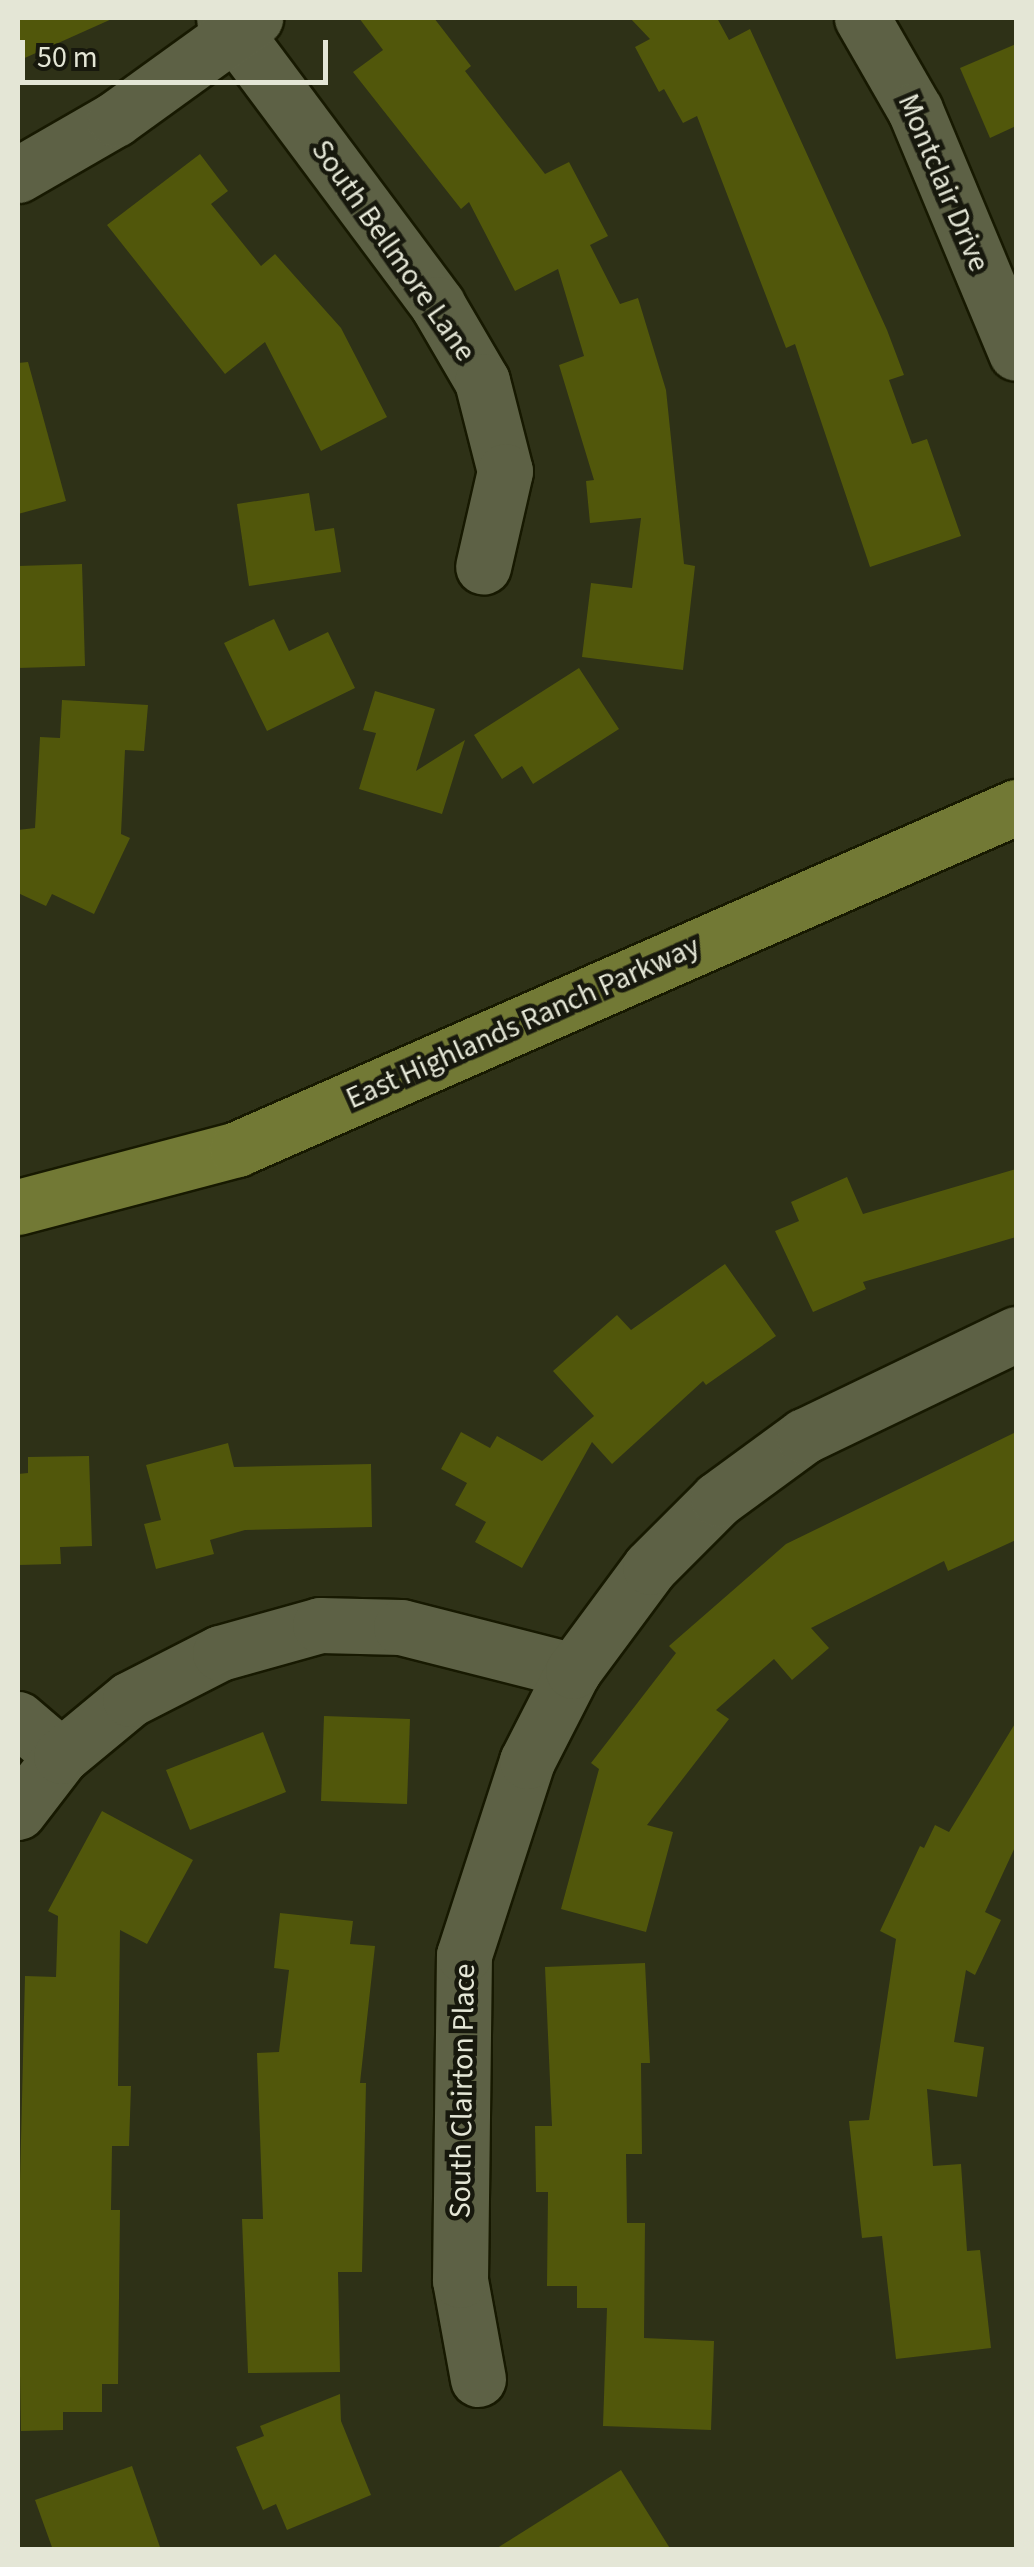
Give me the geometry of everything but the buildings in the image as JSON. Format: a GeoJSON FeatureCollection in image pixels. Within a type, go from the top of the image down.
{"type":"FeatureCollection","features":[{"type":"Feature","properties":{"kind":"main road","name":"East Highlands Ranch Parkway"},"geometry":{"type":"LineString","coordinates":[[18,1207],[237,1149],[1016,806]]}},
{"type":"Feature","properties":{"kind":"street","name":"Montclair Drive"},"geometry":{"type":"LineString","coordinates":[[862,18],[1001,275],[1016,352]]}},
{"type":"Feature","properties":{"kind":"street"},"geometry":{"type":"LineString","coordinates":[[18,175],[115,119],[239,23]]}},
{"type":"Feature","properties":{"kind":"street","name":"South Bellmore Lane"},"geometry":{"type":"LineString","coordinates":[[239,23],[437,304],[482,381],[505,471],[483,567]]}},
{"type":"Feature","properties":{"kind":"street","name":"South Clairton Place"},"geometry":{"type":"LineString","coordinates":[[478,2379],[460,2280],[464,1955],[528,1761],[573,1671],[650,1567],[718,1499],[804,1436],[1016,1334]]}},
{"type":"Feature","properties":{"kind":"street"},"geometry":{"type":"LineString","coordinates":[[18,1812],[61,1756],[130,1699],[220,1652],[320,1625],[401,1627],[573,1671]]}},
{"type":"Feature","properties":{"kind":"street"},"geometry":{"type":"LineString","coordinates":[[18,1719],[61,1756]]}}]}
